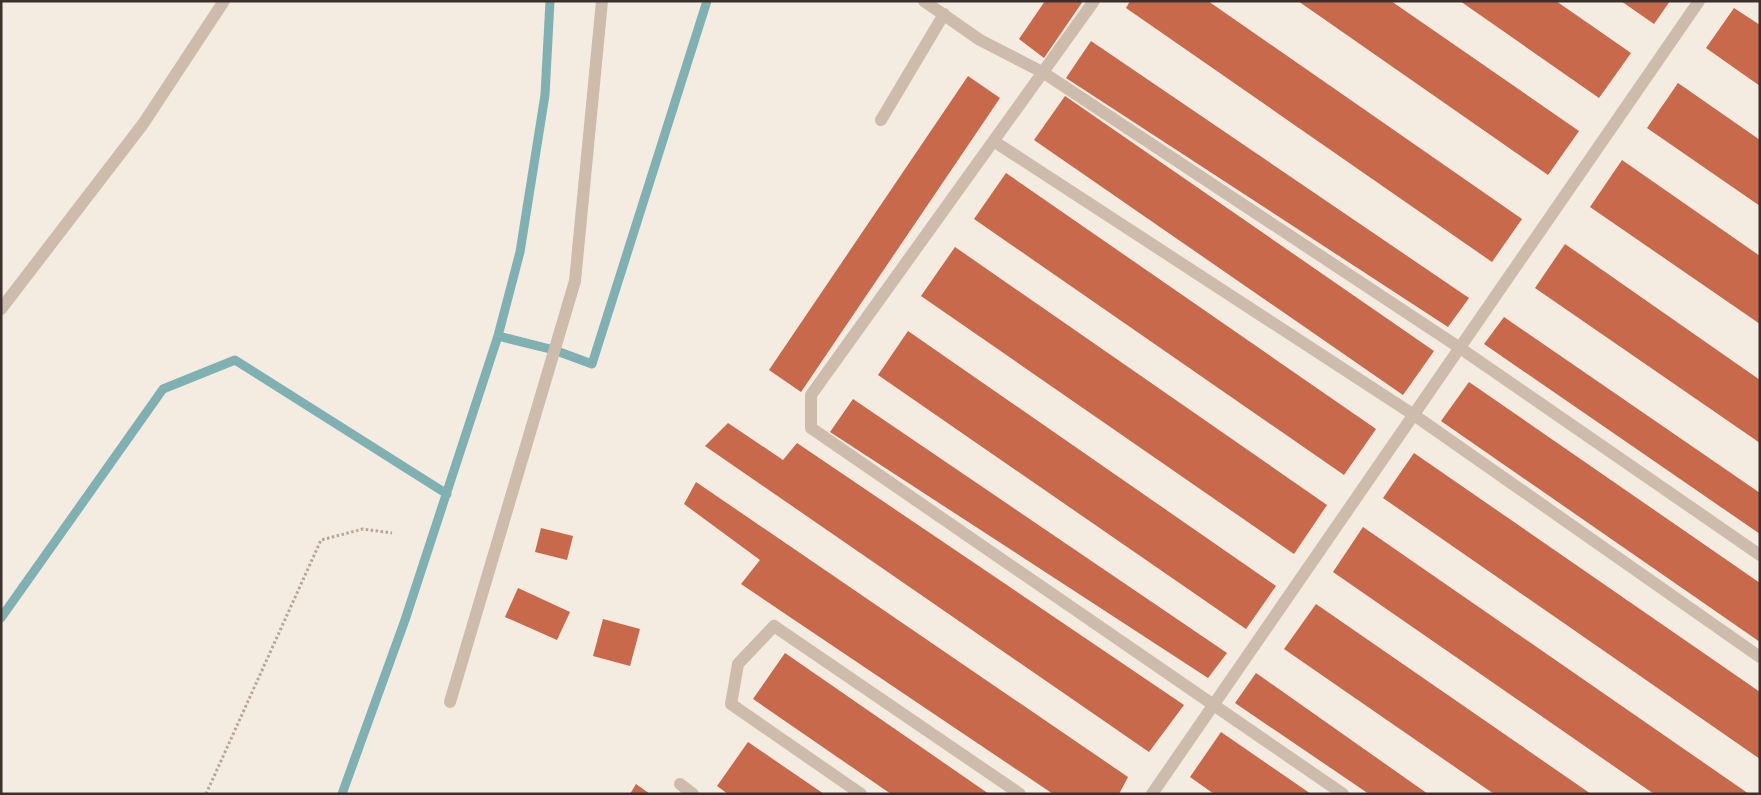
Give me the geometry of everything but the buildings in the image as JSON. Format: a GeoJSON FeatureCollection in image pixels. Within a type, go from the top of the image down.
{"type":"FeatureCollection","features":[{"type":"Feature","properties":{"kind":"lane"},"geometry":{"type":"LineString","coordinates":[[1,309],[142,124],[224,1]]}},
{"type":"Feature","properties":{"kind":"lane"},"geometry":{"type":"LineString","coordinates":[[450,702],[575,281],[602,1]]}},
{"type":"Feature","properties":{"kind":"lane"},"geometry":{"type":"LineString","coordinates":[[924,1],[980,40],[1044,73],[1460,348],[1760,555]]}},
{"type":"Feature","properties":{"kind":"lane"},"geometry":{"type":"LineString","coordinates":[[1094,1],[811,395],[811,428],[1343,794]]}},
{"type":"Feature","properties":{"kind":"lane"},"geometry":{"type":"LineString","coordinates":[[1152,794],[1700,1]]}},
{"type":"Feature","properties":{"kind":"lane"},"geometry":{"type":"LineString","coordinates":[[881,120],[944,14]]}},
{"type":"Feature","properties":{"kind":"lane"},"geometry":{"type":"LineString","coordinates":[[994,142],[1414,415],[1760,657]]}},
{"type":"Feature","properties":{"kind":"lane"},"geometry":{"type":"LineString","coordinates":[[860,794],[731,704],[738,664],[774,626],[1020,794]]}},
{"type":"Feature","properties":{"kind":"lane"},"geometry":{"type":"LineString","coordinates":[[680,784],[694,794]]}},
{"type":"Feature","properties":{"kind":"path"},"geometry":{"type":"LineString","coordinates":[[206,794],[321,540],[363,529],[392,533]]}},
{"type":"Feature","properties":{"kind":"waterway"},"geometry":{"type":"LineString","coordinates":[[498,336],[520,252],[545,95],[550,1]]}},
{"type":"Feature","properties":{"kind":"waterway"},"geometry":{"type":"LineString","coordinates":[[342,794],[405,620],[498,336],[554,350],[592,364],[707,1]]}},
{"type":"Feature","properties":{"kind":"waterway"},"geometry":{"type":"LineString","coordinates":[[1,618],[163,389],[235,360],[447,494]]}}]}
